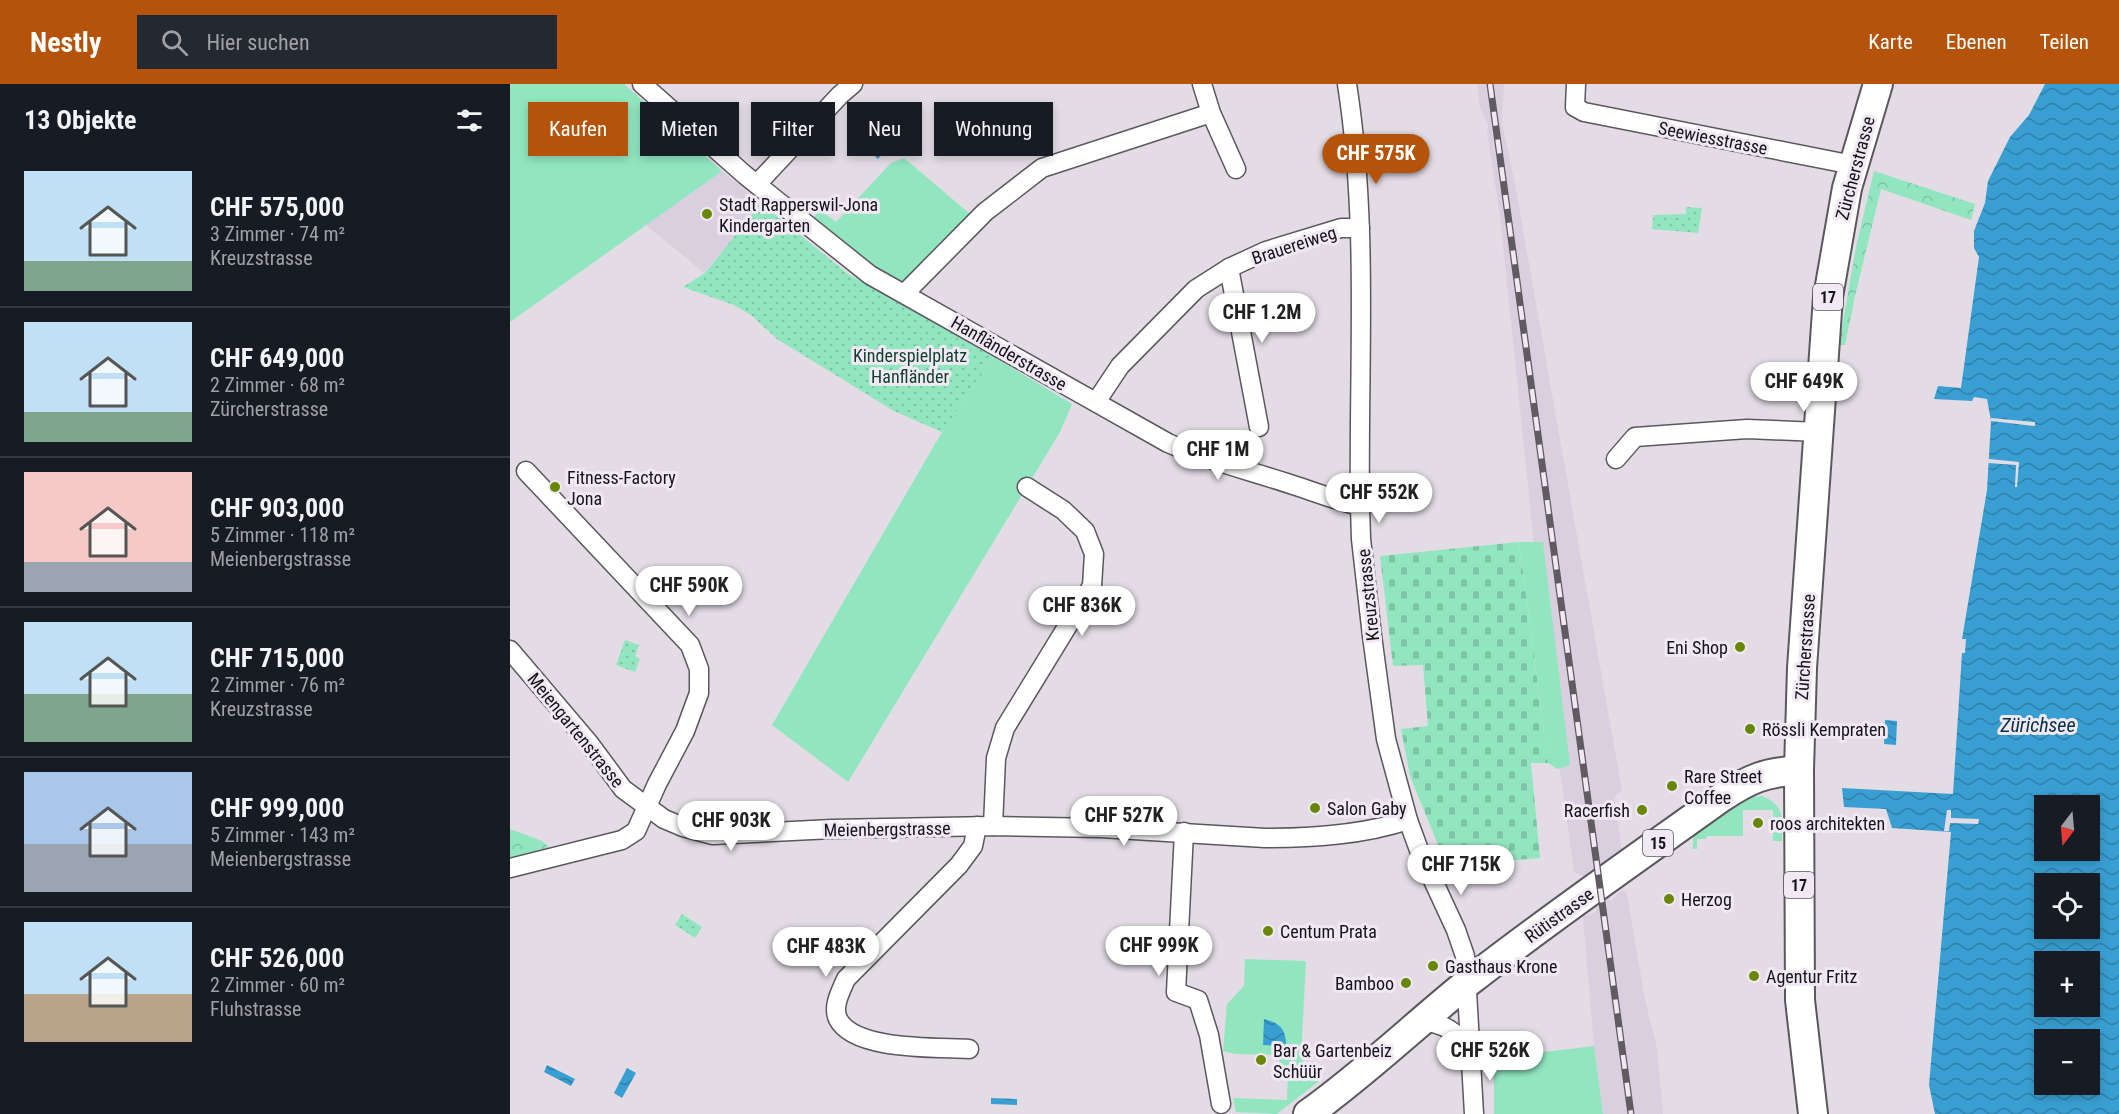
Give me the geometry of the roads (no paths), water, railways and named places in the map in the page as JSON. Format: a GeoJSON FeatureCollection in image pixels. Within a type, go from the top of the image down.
{"type":"FeatureCollection","features":[{"type":"Feature","properties":{"kind":"main road","name":"Zürcherstrasse"},"geometry":{"type":"LineString","coordinates":[[1813,1114],[1800,1000],[1799,770],[1802,668],[1828,297],[1839,226],[1853,165],[1878,84]]}},
{"type":"Feature","properties":{"kind":"main road","name":"Rütistrasse"},"geometry":{"type":"LineString","coordinates":[[1308,1114],[1467,983],[1572,904],[1744,783],[1771,773],[1799,770]]}},
{"type":"Feature","properties":{"kind":"street","name":"Hanfländerstrasse"},"geometry":{"type":"LineString","coordinates":[[642,84],[757,184],[870,275],[1168,443],[1200,457],[1360,506]]}},
{"type":"Feature","properties":{"kind":"street"},"geometry":{"type":"LineString","coordinates":[[757,184],[853,84]]}},
{"type":"Feature","properties":{"kind":"street"},"geometry":{"type":"LineString","coordinates":[[1202,84],[1211,113],[1236,169]]}},
{"type":"Feature","properties":{"kind":"street","name":"Kreuzstrasse"},"geometry":{"type":"LineString","coordinates":[[1347,84],[1356,145],[1360,228],[1360,506],[1361,538],[1371,625],[1386,739],[1408,820],[1465,956],[1474,1114]]}},
{"type":"Feature","properties":{"kind":"street","name":"Seewiesstrasse"},"geometry":{"type":"LineString","coordinates":[[1576,84],[1575,106],[1584,112],[1853,165]]}},
{"type":"Feature","properties":{"kind":"street"},"geometry":{"type":"LineString","coordinates":[[905,293],[985,212],[1042,168],[1211,113]]}},
{"type":"Feature","properties":{"kind":"street","name":"Brauereiweg"},"geometry":{"type":"LineString","coordinates":[[1096,402],[1120,366],[1196,289],[1229,268],[1266,251],[1341,228],[1360,228]]}},
{"type":"Feature","properties":{"kind":"street","name":"Brauereiweg"},"geometry":{"type":"LineString","coordinates":[[1229,268],[1259,427]]}},
{"type":"Feature","properties":{"kind":"street"},"geometry":{"type":"LineString","coordinates":[[1617,459],[1635,437],[1747,429],[1819,432]]}},
{"type":"Feature","properties":{"kind":"street"},"geometry":{"type":"LineString","coordinates":[[510,867],[622,840],[636,831],[657,783],[686,731],[699,693],[699,669],[690,645],[526,471]]}},
{"type":"Feature","properties":{"kind":"street"},"geometry":{"type":"LineString","coordinates":[[969,1049],[888,1044],[864,1039],[848,1030],[838,1018],[837,1002],[846,979],[959,865],[973,846],[985,826],[996,758],[1005,729],[1092,586],[1094,554],[1086,531],[1063,510],[1027,487]]}},
{"type":"Feature","properties":{"kind":"street","name":"Meiengartenstrasse"},"geometry":{"type":"LineString","coordinates":[[510,650],[589,742],[623,789],[646,807]]}},
{"type":"Feature","properties":{"kind":"street","name":"Meienbergstrasse"},"geometry":{"type":"LineString","coordinates":[[646,807],[664,819],[683,827],[713,835],[832,829],[985,826],[1101,828],[1265,838],[1313,837],[1354,832],[1408,820]]}},
{"type":"Feature","properties":{"kind":"street"},"geometry":{"type":"LineString","coordinates":[[1184,832],[1176,992],[1198,1000],[1209,1035],[1221,1104]]}},
{"type":"Feature","properties":{"kind":"street"},"geometry":{"type":"LineString","coordinates":[[1421,1021],[1433,1022],[1450,1028],[1471,1051]]}},
{"type":"Feature","properties":{"kind":"water","name":"Zürichsee"},"geometry":{"type":"Polygon","coordinates":[[[2045,84],[2119,84],[2119,1114],[1935,1114],[1929,1085],[1951,832],[1892,828],[1886,809],[1844,807],[1842,788],[1953,794],[1962,653],[1965,653],[1966,639],[1962,639],[1987,490],[1991,421],[1987,399],[1974,397],[1972,401],[1934,399],[1938,386],[1961,388],[1979,257],[1974,248],[1974,231],[1985,203],[1988,181],[2010,137],[2029,115],[2045,84]]]}},
{"type":"Feature","properties":{"kind":"water"},"geometry":{"type":"Polygon","coordinates":[[[1885,720],[1897,721],[1896,745],[1884,744],[1885,720]]]}},
{"type":"Feature","properties":{"kind":"water"},"geometry":{"type":"Polygon","coordinates":[[[1264,1019],[1275,1023],[1284,1031],[1286,1046],[1263,1045],[1264,1019]]]}},
{"type":"Feature","properties":{"kind":"water"},"geometry":{"type":"Polygon","coordinates":[[[547,1065],[575,1079],[571,1086],[544,1072],[547,1065]]]}},
{"type":"Feature","properties":{"kind":"water"},"geometry":{"type":"Polygon","coordinates":[[[627,1068],[636,1073],[622,1098],[614,1093],[627,1068]]]}},
{"type":"Feature","properties":{"kind":"water"},"geometry":{"type":"Polygon","coordinates":[[[991,1098],[1017,1099],[1017,1105],[991,1104],[991,1098]]]}},
{"type":"Feature","properties":{"kind":"railway"},"geometry":{"type":"LineString","coordinates":[[1490,84],[1631,1114]]}},
{"type":"Feature","properties":{"kind":"place","name":"Stadt Rapperswil-Jona Kindergarten"},"geometry":{"type":"Point","coordinates":[707,214]}},
{"type":"Feature","properties":{"kind":"place","name":"Fitness-Factory Jona"},"geometry":{"type":"Point","coordinates":[555,487]}},
{"type":"Feature","properties":{"kind":"place","name":"Eni Shop"},"geometry":{"type":"Point","coordinates":[1740,647]}},
{"type":"Feature","properties":{"kind":"place","name":"Rössli Kempraten"},"geometry":{"type":"Point","coordinates":[1750,729]}},
{"type":"Feature","properties":{"kind":"place","name":"Rare Street Coffee"},"geometry":{"type":"Point","coordinates":[1672,786]}},
{"type":"Feature","properties":{"kind":"place","name":"Salon Gaby"},"geometry":{"type":"Point","coordinates":[1315,808]}},
{"type":"Feature","properties":{"kind":"place","name":"Racerfish"},"geometry":{"type":"Point","coordinates":[1642,810]}},
{"type":"Feature","properties":{"kind":"place","name":"roos architekten"},"geometry":{"type":"Point","coordinates":[1758,823]}},
{"type":"Feature","properties":{"kind":"place","name":"Herzog"},"geometry":{"type":"Point","coordinates":[1669,899]}},
{"type":"Feature","properties":{"kind":"place","name":"Centum Prata"},"geometry":{"type":"Point","coordinates":[1268,931]}},
{"type":"Feature","properties":{"kind":"place","name":"Gasthaus Krone"},"geometry":{"type":"Point","coordinates":[1433,966]}},
{"type":"Feature","properties":{"kind":"place","name":"Agentur Fritz"},"geometry":{"type":"Point","coordinates":[1754,976]}},
{"type":"Feature","properties":{"kind":"place","name":"Bamboo"},"geometry":{"type":"Point","coordinates":[1406,983]}},
{"type":"Feature","properties":{"kind":"place","name":"Bar & Gartenbeiz Schüür"},"geometry":{"type":"Point","coordinates":[1261,1060]}},
{"type":"Feature","properties":{"kind":"park label","name":"Kinderspielplatz Hanfländer"},"geometry":{"type":"Point","coordinates":[910,365]}}]}
